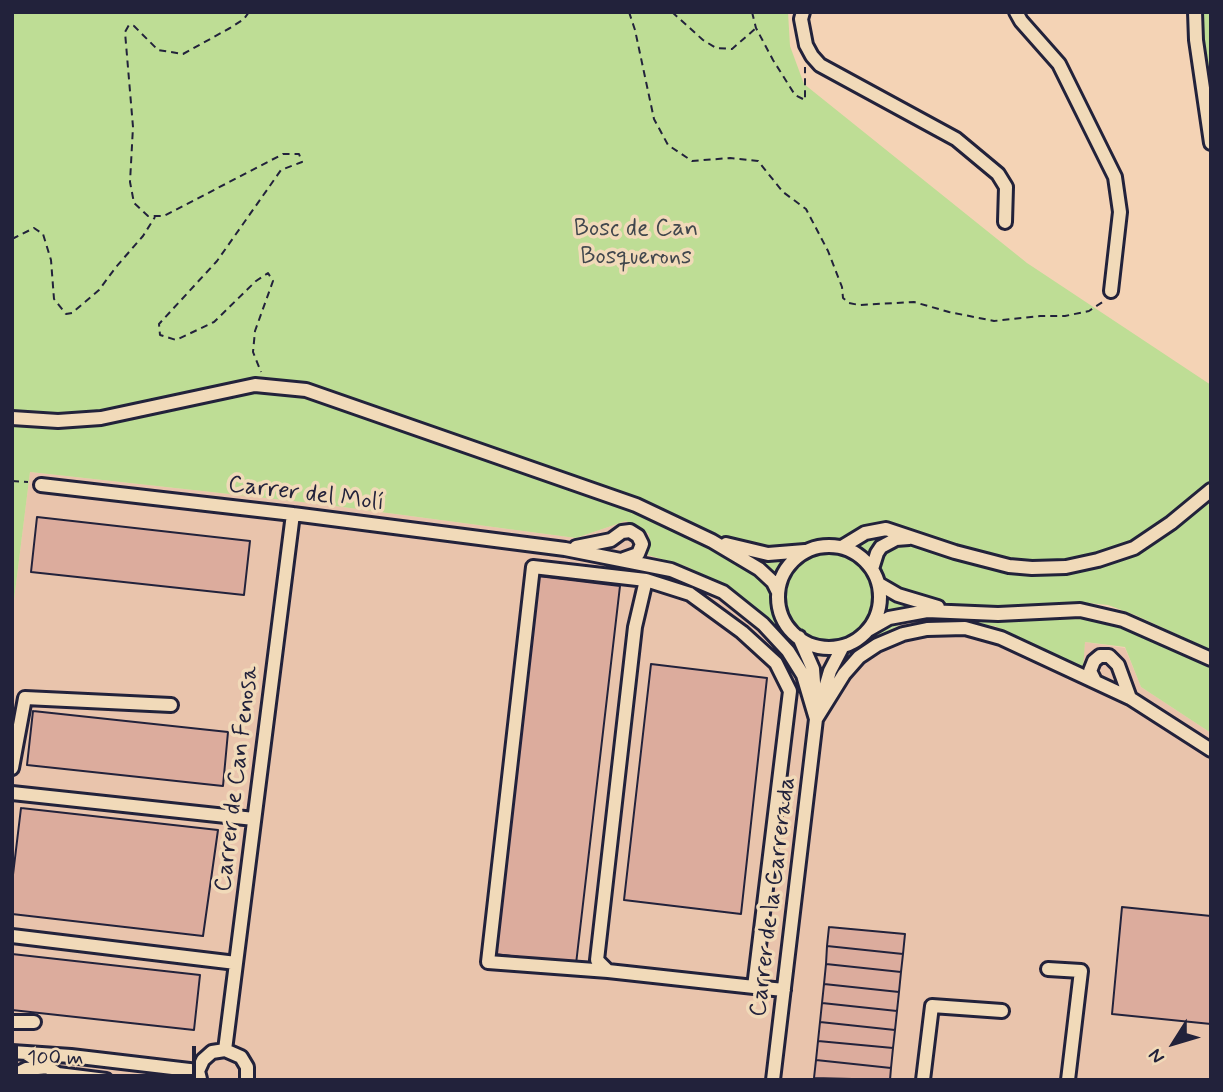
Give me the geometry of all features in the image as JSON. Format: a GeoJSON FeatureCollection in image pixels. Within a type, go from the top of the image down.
{"type":"FeatureCollection","features":[{"type":"Feature","properties":{"kind":"street"},"geometry":{"type":"LineString","coordinates":[[803,12],[801,19],[806,45],[821,65],[956,139],[998,174],[1006,187],[1005,222]]}},
{"type":"Feature","properties":{"kind":"street"},"geometry":{"type":"LineString","coordinates":[[1017,12],[1021,21],[1059,64],[1115,177],[1120,212],[1111,291]]}},
{"type":"Feature","properties":{"kind":"street"},"geometry":{"type":"LineString","coordinates":[[1195,12],[1196,40],[1211,143]]}},
{"type":"Feature","properties":{"kind":"street"},"geometry":{"type":"LineString","coordinates":[[12,418],[58,421],[101,418],[237,387],[266,384],[306,390],[502,456],[635,505],[712,541],[759,569],[778,592],[785,619],[798,637],[819,646],[843,646],[889,618],[927,611],[998,614],[1063,610],[1098,612],[1123,620],[1211,659]]}},
{"type":"Feature","properties":{"kind":"street","name":"Carrer del Molí"},"geometry":{"type":"LineString","coordinates":[[41,485],[293,513],[565,549],[671,570],[723,592],[763,625],[788,651],[803,675],[816,719]]}},
{"type":"Feature","properties":{"kind":"street"},"geometry":{"type":"LineString","coordinates":[[842,547],[877,529],[886,529],[1009,566],[1066,567],[1134,548],[1153,537],[1211,490]]}},
{"type":"Feature","properties":{"kind":"street","name":"Carrer de Can Fenosa"},"geometry":{"type":"LineString","coordinates":[[225,1049],[293,513]]}},
{"type":"Feature","properties":{"kind":"street","name":"Carrer del Molí"},"geometry":{"type":"LineString","coordinates":[[565,549],[590,546],[630,531],[638,536],[642,544],[638,554],[624,559]]}},
{"type":"Feature","properties":{"kind":"street"},"geometry":{"type":"LineString","coordinates":[[872,569],[881,547],[896,538],[913,538]]}},
{"type":"Feature","properties":{"kind":"street"},"geometry":{"type":"LineString","coordinates":[[712,541],[768,554],[826,546],[842,547],[861,558],[872,569],[879,584],[878,610],[868,630]]}},
{"type":"Feature","properties":{"kind":"street"},"geometry":{"type":"LineString","coordinates":[[778,592],[785,571],[805,551]]}},
{"type":"Feature","properties":{"kind":"street"},"geometry":{"type":"LineString","coordinates":[[754,987],[790,691],[776,663],[742,632],[690,594],[646,580],[533,567],[488,962],[608,971],[754,987],[784,990]]}},
{"type":"Feature","properties":{"kind":"street"},"geometry":{"type":"LineString","coordinates":[[608,971],[597,960],[635,627],[646,580]]}},
{"type":"Feature","properties":{"kind":"street"},"geometry":{"type":"LineString","coordinates":[[879,584],[898,595],[951,612]]}},
{"type":"Feature","properties":{"kind":"street"},"geometry":{"type":"LineString","coordinates":[[816,719],[844,674],[859,657],[877,645],[903,634],[927,629],[965,628],[1001,638],[1130,698],[1211,750]]}},
{"type":"Feature","properties":{"kind":"street","name":"Carrer de la Carrerada"},"geometry":{"type":"LineString","coordinates":[[798,637],[813,669],[816,719]]}},
{"type":"Feature","properties":{"kind":"street","name":"Carrer de la Carrerada"},"geometry":{"type":"LineString","coordinates":[[773,1080],[816,719],[830,671],[843,646]]}},
{"type":"Feature","properties":{"kind":"street"},"geometry":{"type":"LineString","coordinates":[[1095,681],[1090,671],[1094,661],[1100,656],[1109,656],[1118,665],[1130,698]]}},
{"type":"Feature","properties":{"kind":"street"},"geometry":{"type":"LineString","coordinates":[[12,768],[25,698],[171,705]]}},
{"type":"Feature","properties":{"kind":"street"},"geometry":{"type":"LineString","coordinates":[[12,793],[254,820]]}},
{"type":"Feature","properties":{"kind":"street"},"geometry":{"type":"LineString","coordinates":[[12,936],[236,963]]}},
{"type":"Feature","properties":{"kind":"street"},"geometry":{"type":"LineString","coordinates":[[1048,969],[1081,971],[1068,1080]]}},
{"type":"Feature","properties":{"kind":"street"},"geometry":{"type":"LineString","coordinates":[[923,1080],[932,1006],[1002,1011]]}},
{"type":"Feature","properties":{"kind":"street"},"geometry":{"type":"LineString","coordinates":[[12,1021],[34,1022]]}},
{"type":"Feature","properties":{"kind":"street"},"geometry":{"type":"LineString","coordinates":[[12,1052],[92,1058],[199,1076],[203,1060],[212,1052],[225,1049],[241,1057],[252,1079]]}},
{"type":"Feature","properties":{"kind":"street"},"geometry":{"type":"LineString","coordinates":[[27,1054],[53,1071]]}},
{"type":"Feature","properties":{"kind":"street"},"geometry":{"type":"LineString","coordinates":[[53,1071],[71,1056]]}},
{"type":"Feature","properties":{"kind":"street"},"geometry":{"type":"LineString","coordinates":[[90,1079],[97,1076],[101,1070],[99,1062],[92,1058]]}},
{"type":"Feature","properties":{"kind":"street"},"geometry":{"type":"LineString","coordinates":[[12,1076],[26,1069],[106,1080]]}},
{"type":"Feature","properties":{"kind":"path"},"geometry":{"type":"LineString","coordinates":[[249,12],[237,24],[183,54],[158,50],[134,26],[129,25],[125,32],[133,127],[130,182],[134,202],[148,216],[164,216],[283,155],[299,154],[302,162],[281,170],[218,261],[159,324],[160,335],[176,340],[214,322],[256,281],[268,273],[273,281],[255,331],[253,352],[266,384]]}},
{"type":"Feature","properties":{"kind":"path"},"geometry":{"type":"LineString","coordinates":[[629,12],[654,118],[668,145],[692,161],[730,158],[758,161],[783,192],[806,209],[828,251],[842,287],[843,298],[849,303],[859,305],[915,302],[994,321],[1065,316],[1088,311],[1106,300],[1111,291]]}},
{"type":"Feature","properties":{"kind":"path"},"geometry":{"type":"LineString","coordinates":[[672,12],[716,48],[732,49],[756,28]]}},
{"type":"Feature","properties":{"kind":"path"},"geometry":{"type":"LineString","coordinates":[[752,12],[756,28],[795,95],[805,100],[806,45]]}},
{"type":"Feature","properties":{"kind":"path"},"geometry":{"type":"LineString","coordinates":[[12,240],[34,228],[43,234],[51,260],[54,299],[66,314],[72,313],[99,290],[156,216]]}},
{"type":"Feature","properties":{"kind":"path"},"geometry":{"type":"LineString","coordinates":[[12,481],[41,485]]}},
{"type":"Feature","properties":{"kind":"shaded area"},"geometry":{"type":"Polygon","coordinates":[[[30,472],[320,504],[576,538],[626,521],[649,534],[648,555],[688,567],[738,594],[782,633],[799,654],[844,658],[868,641],[906,622],[942,621],[994,626],[1082,668],[1085,642],[1125,648],[1141,687],[1211,733],[1211,1080],[12,1080],[12,616],[30,472]]]}},
{"type":"Feature","properties":{"kind":"green space","name":"Bosc de Can Bosquerons"},"geometry":{"type":"Polygon","coordinates":[[[12,12],[788,12],[790,46],[804,84],[1027,263],[1211,385],[1211,650],[1108,605],[1078,602],[1077,615],[1112,623],[1169,646],[1211,667],[1211,733],[1141,687],[1125,647],[1085,642],[1083,669],[995,626],[942,621],[906,622],[868,641],[844,658],[799,655],[782,633],[738,594],[688,567],[648,555],[649,534],[626,521],[576,538],[320,504],[30,472],[12,616],[12,12]]]}},
{"type":"Feature","properties":{"kind":"green space"},"geometry":{"type":"Polygon","coordinates":[[[1202,12],[1211,12],[1211,96],[1200,27],[1202,12]]]}},
{"type":"Feature","properties":{"kind":"building"},"geometry":{"type":"Polygon","coordinates":[[[37,517],[250,541],[244,595],[31,572],[37,517]]]}},
{"type":"Feature","properties":{"kind":"building"},"geometry":{"type":"Polygon","coordinates":[[[538,576],[620,586],[576,964],[495,954],[538,576]]]}},
{"type":"Feature","properties":{"kind":"building"},"geometry":{"type":"Polygon","coordinates":[[[651,664],[767,678],[741,914],[624,900],[651,664]]]}},
{"type":"Feature","properties":{"kind":"building"},"geometry":{"type":"Polygon","coordinates":[[[33,711],[228,732],[223,786],[27,765],[33,711]]]}},
{"type":"Feature","properties":{"kind":"building"},"geometry":{"type":"Polygon","coordinates":[[[21,808],[218,830],[203,936],[12,914],[12,883],[21,808]]]}},
{"type":"Feature","properties":{"kind":"building"},"geometry":{"type":"Polygon","coordinates":[[[1122,907],[1211,916],[1211,1024],[1112,1014],[1122,907]]]}},
{"type":"Feature","properties":{"kind":"building"},"geometry":{"type":"Polygon","coordinates":[[[829,927],[905,934],[903,954],[827,946],[829,927]]]}},
{"type":"Feature","properties":{"kind":"building"},"geometry":{"type":"Polygon","coordinates":[[[827,946],[903,954],[901,972],[826,964],[827,946]]]}},
{"type":"Feature","properties":{"kind":"building"},"geometry":{"type":"Polygon","coordinates":[[[12,954],[200,975],[194,1030],[12,1010],[12,954]]]}},
{"type":"Feature","properties":{"kind":"building"},"geometry":{"type":"Polygon","coordinates":[[[826,964],[901,972],[899,992],[824,984],[826,964]]]}},
{"type":"Feature","properties":{"kind":"building"},"geometry":{"type":"Polygon","coordinates":[[[824,984],[899,992],[897,1011],[822,1003],[824,984]]]}},
{"type":"Feature","properties":{"kind":"building"},"geometry":{"type":"Polygon","coordinates":[[[822,1003],[897,1011],[895,1030],[820,1022],[822,1003]]]}},
{"type":"Feature","properties":{"kind":"building"},"geometry":{"type":"Polygon","coordinates":[[[820,1022],[895,1030],[893,1048],[818,1041],[820,1022]]]}},
{"type":"Feature","properties":{"kind":"building"},"geometry":{"type":"Polygon","coordinates":[[[818,1041],[893,1048],[891,1068],[816,1060],[818,1041]]]}},
{"type":"Feature","properties":{"kind":"building"},"geometry":{"type":"Polygon","coordinates":[[[816,1060],[891,1068],[890,1080],[814,1078],[816,1060]]]}}]}
